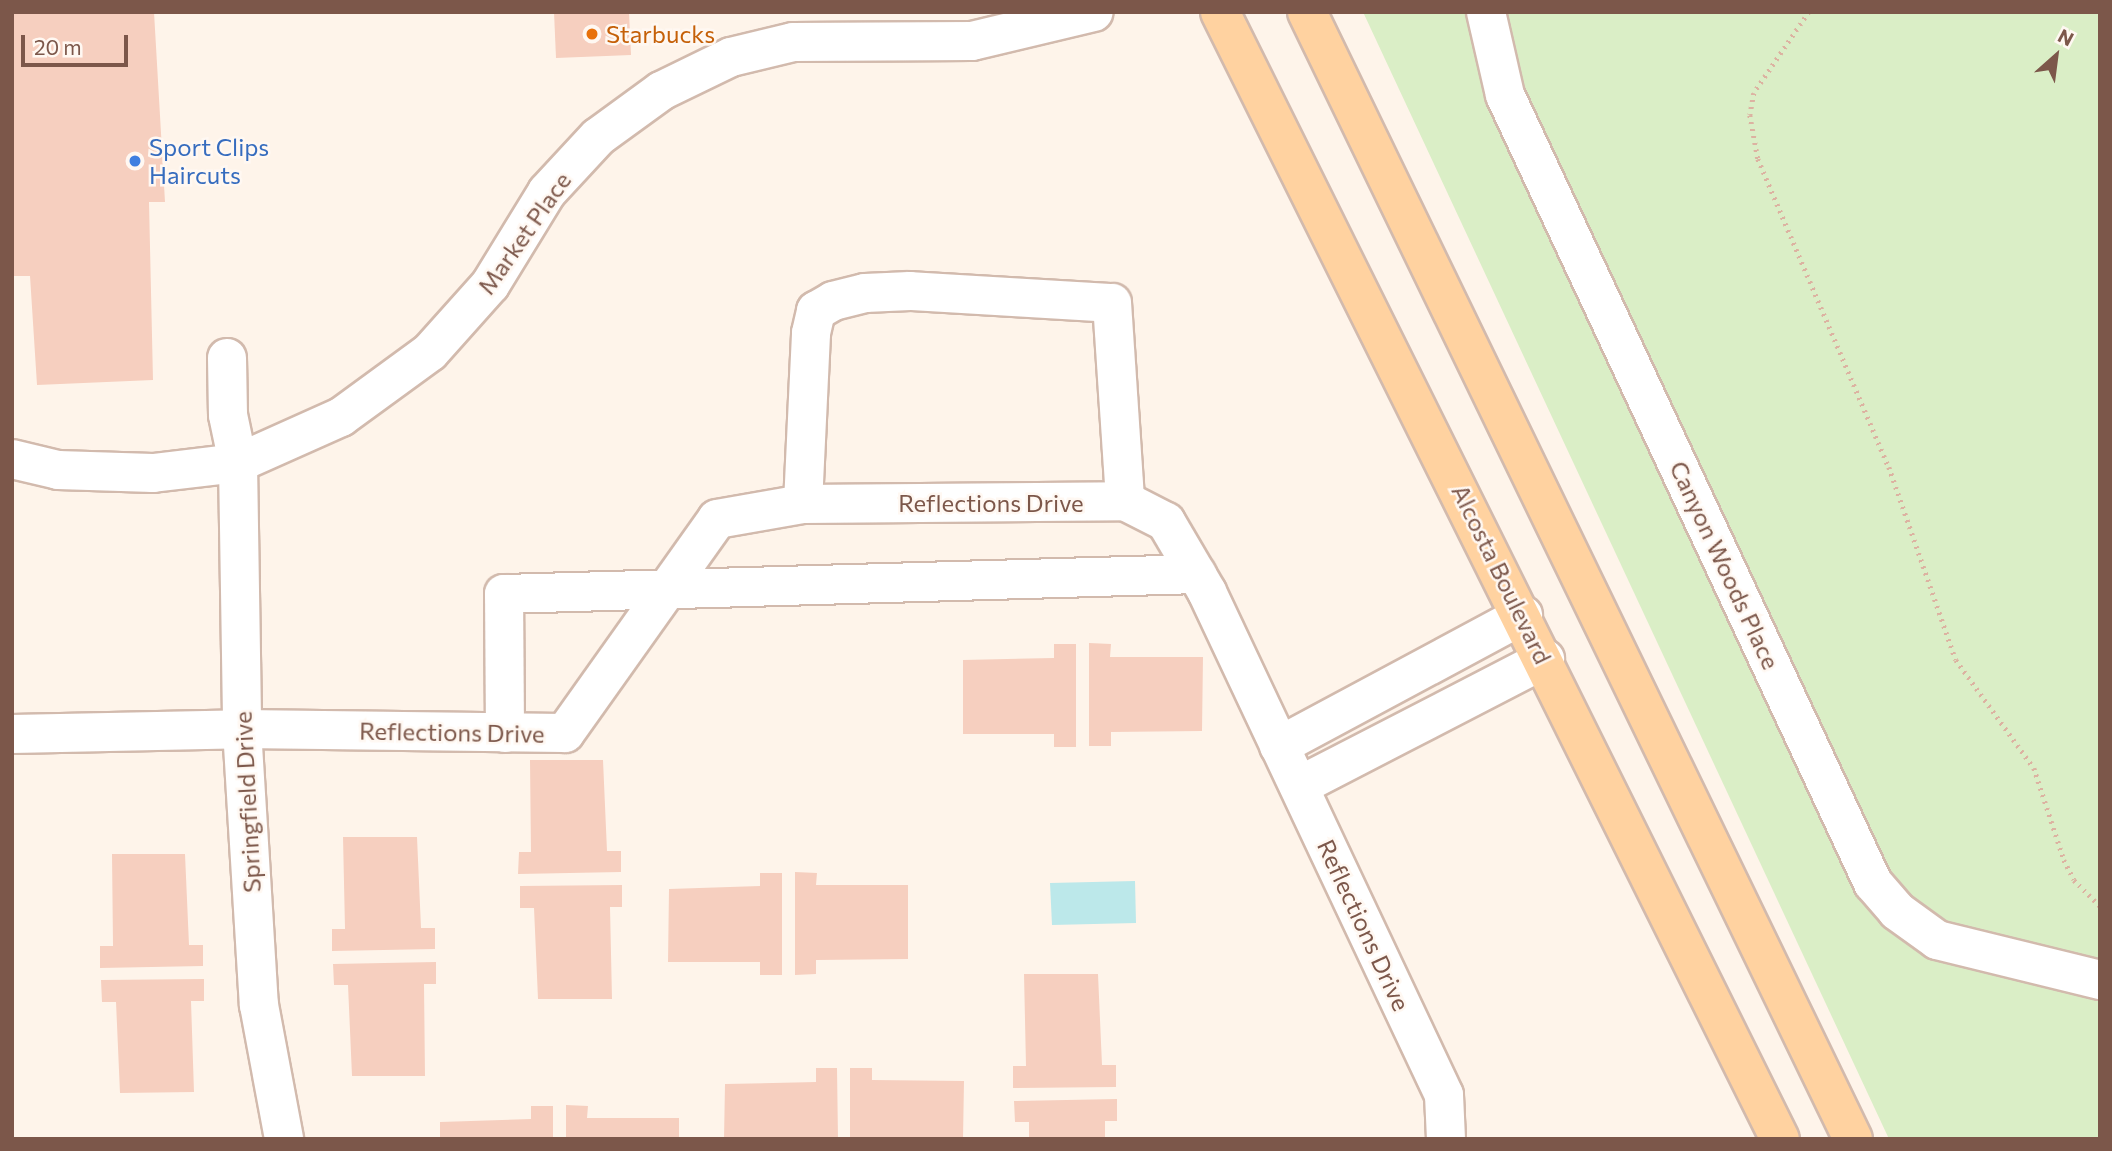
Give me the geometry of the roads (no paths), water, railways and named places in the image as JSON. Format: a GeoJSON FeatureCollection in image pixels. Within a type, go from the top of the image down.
{"type":"FeatureCollection","features":[{"type":"Feature","properties":{"kind":"main road","name":"Alcosta Boulevard"},"geometry":{"type":"LineString","coordinates":[[1220,12],[1545,659],[1780,1139]]}},
{"type":"Feature","properties":{"kind":"main road"},"geometry":{"type":"LineString","coordinates":[[1307,12],[1853,1139]]}},
{"type":"Feature","properties":{"kind":"street","name":"Market Place"},"geometry":{"type":"LineString","coordinates":[[12,459],[58,470],[153,473],[238,463],[341,417],[430,352],[490,285],[547,192],[598,137],[661,92],[790,27],[972,41],[1094,12]]}},
{"type":"Feature","properties":{"kind":"street","name":"Canyon Woods Place"},"geometry":{"type":"LineString","coordinates":[[1486,12],[1506,95],[1873,883],[1897,911],[1937,940],[2100,980]]}},
{"type":"Feature","properties":{"kind":"street"},"geometry":{"type":"LineString","coordinates":[[803,504],[811,333],[816,311],[833,301],[865,293],[910,290],[1112,303],[1125,501]]}},
{"type":"Feature","properties":{"kind":"street","name":"Springfield Drive"},"geometry":{"type":"LineString","coordinates":[[226,359],[229,415],[238,463],[242,729],[259,1005],[284,1139]]}},
{"type":"Feature","properties":{"kind":"street","name":"Reflections Drive"},"geometry":{"type":"LineString","coordinates":[[12,734],[242,729],[565,733],[717,519],[803,504],[1125,501],[1166,522],[1197,574],[1444,1095],[1446,1139]]}},
{"type":"Feature","properties":{"kind":"street"},"geometry":{"type":"LineString","coordinates":[[505,733],[504,594],[1197,574]]}},
{"type":"Feature","properties":{"kind":"street"},"geometry":{"type":"LineString","coordinates":[[1279,746],[1523,615]]}},
{"type":"Feature","properties":{"kind":"street"},"geometry":{"type":"LineString","coordinates":[[1299,786],[1545,659]]}},
{"type":"Feature","properties":{"kind":"water"},"geometry":{"type":"Polygon","coordinates":[[[1135,881],[1136,923],[1052,925],[1050,883],[1135,881]]]}},
{"type":"Feature","properties":{"kind":"place","name":"Starbucks"},"geometry":{"type":"Point","coordinates":[592,34]}},
{"type":"Feature","properties":{"kind":"place","name":"Sport Clips Haircuts"},"geometry":{"type":"Point","coordinates":[135,161]}}]}
